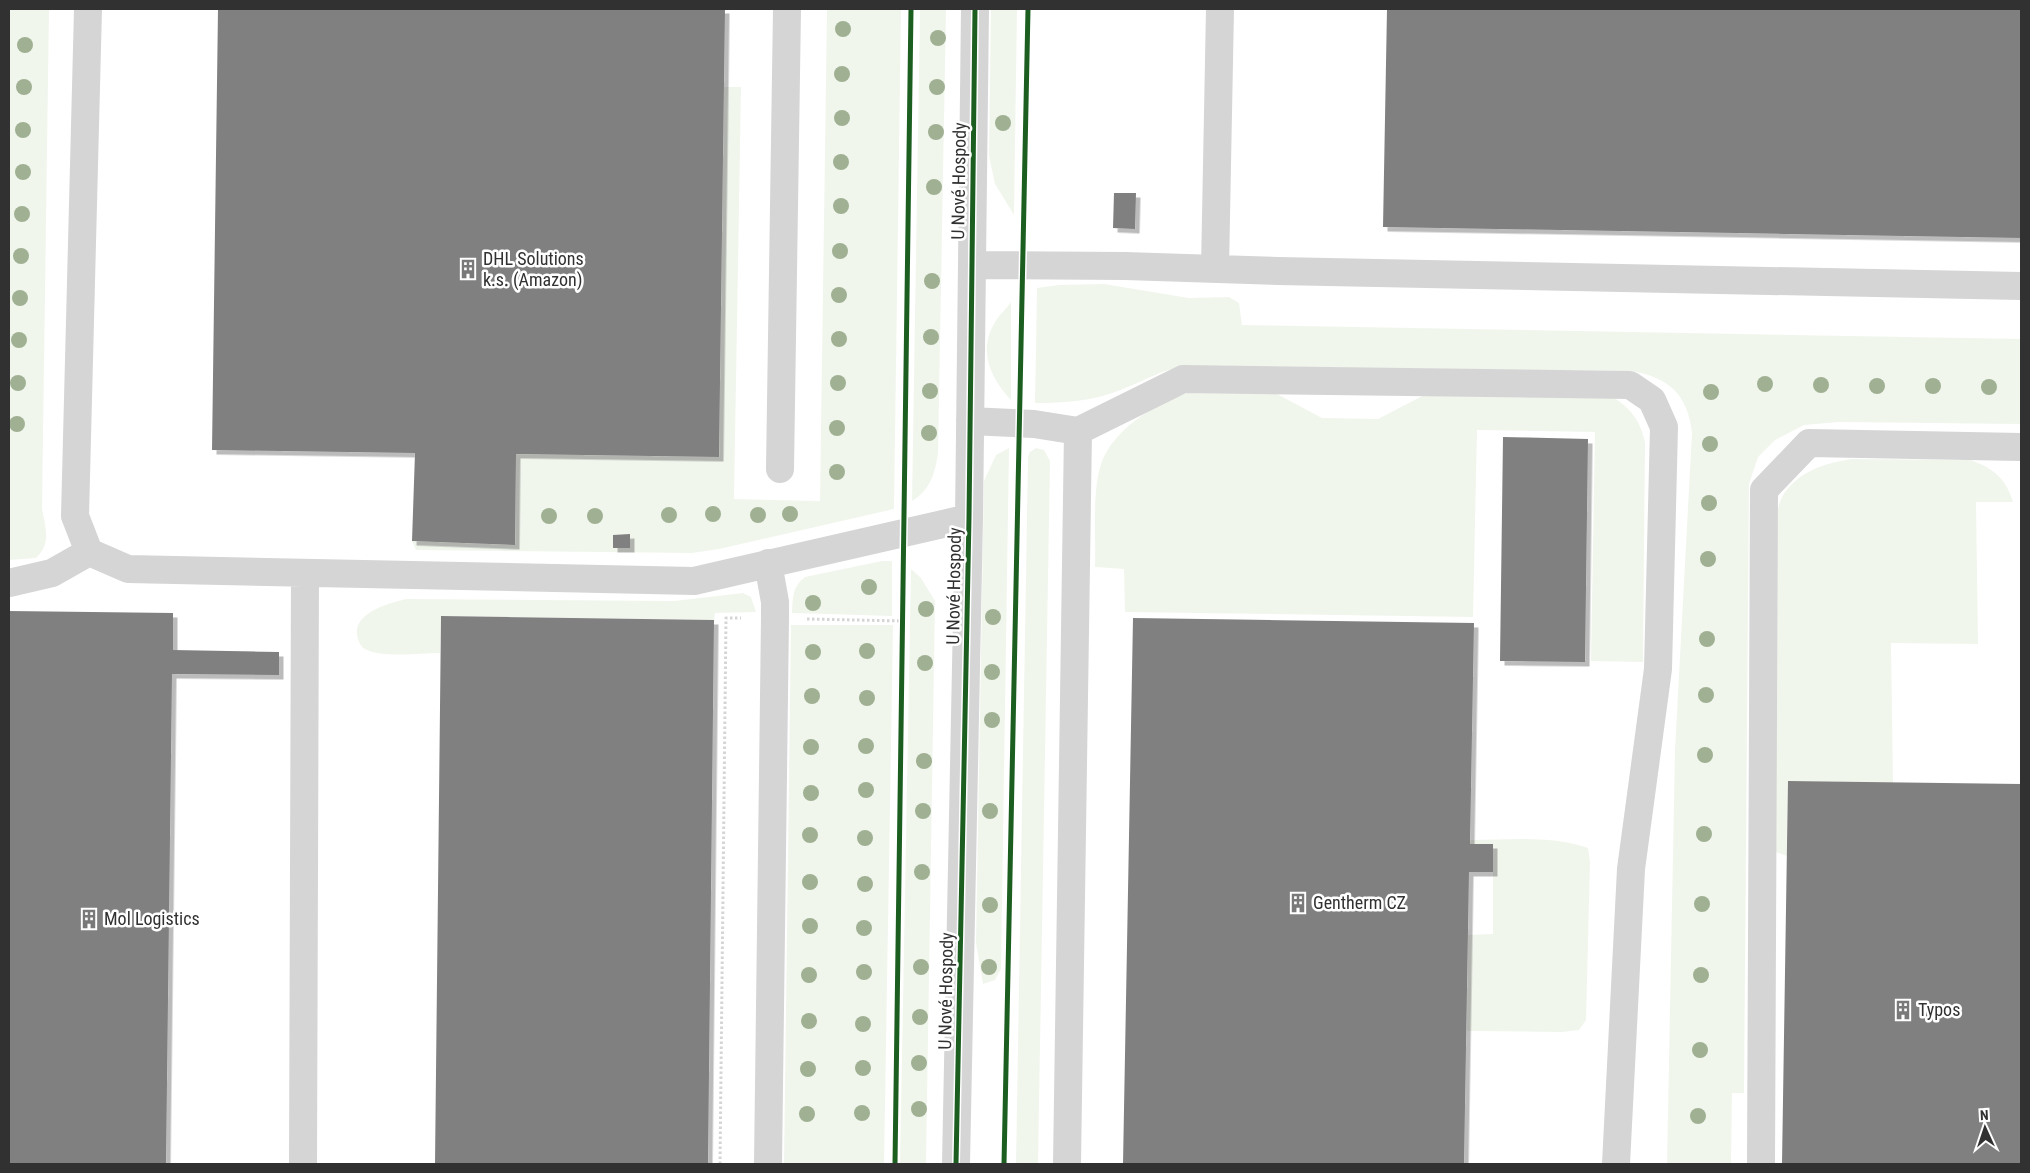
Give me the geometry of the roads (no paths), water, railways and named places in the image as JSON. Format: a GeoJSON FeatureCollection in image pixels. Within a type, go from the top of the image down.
{"type":"FeatureCollection","features":[{"type":"Feature","properties":{"kind":"street"},"geometry":{"type":"LineString","coordinates":[[88,9],[76,516],[90,552],[128,569],[694,581],[969,518]]}},
{"type":"Feature","properties":{"kind":"street"},"geometry":{"type":"LineString","coordinates":[[780,469],[787,9]]}},
{"type":"Feature","properties":{"kind":"street","name":"U Nové Hospody"},"geometry":{"type":"LineString","coordinates":[[956,1164],[969,518],[975,9]]}},
{"type":"Feature","properties":{"kind":"street"},"geometry":{"type":"LineString","coordinates":[[1215,269],[1220,9]]}},
{"type":"Feature","properties":{"kind":"street"},"geometry":{"type":"LineString","coordinates":[[972,265],[1125,266],[2021,286]]}},
{"type":"Feature","properties":{"kind":"street"},"geometry":{"type":"LineString","coordinates":[[970,421],[1034,424],[1078,430],[1184,379],[1630,385],[1652,400],[1664,427],[1658,669],[1631,869],[1616,1164]]}},
{"type":"Feature","properties":{"kind":"street"},"geometry":{"type":"LineString","coordinates":[[1067,1164],[1078,430]]}},
{"type":"Feature","properties":{"kind":"street"},"geometry":{"type":"LineString","coordinates":[[1761,1164],[1764,490],[1809,443],[2021,446]]}},
{"type":"Feature","properties":{"kind":"street"},"geometry":{"type":"LineString","coordinates":[[9,583],[52,573],[90,552]]}},
{"type":"Feature","properties":{"kind":"street"},"geometry":{"type":"LineString","coordinates":[[768,563],[775,602],[768,1164]]}},
{"type":"Feature","properties":{"kind":"street"},"geometry":{"type":"LineString","coordinates":[[304,1164],[305,573]]}},
{"type":"Feature","properties":{"kind":"place","name":"DHL Solutions k.s. (Amazon)"},"geometry":{"type":"Point","coordinates":[468,269]}},
{"type":"Feature","properties":{"kind":"place","name":"Gentherm CZ"},"geometry":{"type":"Point","coordinates":[1298,903]}},
{"type":"Feature","properties":{"kind":"place","name":"Mol Logistics"},"geometry":{"type":"Point","coordinates":[89,919]}},
{"type":"Feature","properties":{"kind":"place","name":"Typos"},"geometry":{"type":"Point","coordinates":[1903,1010]}}]}
